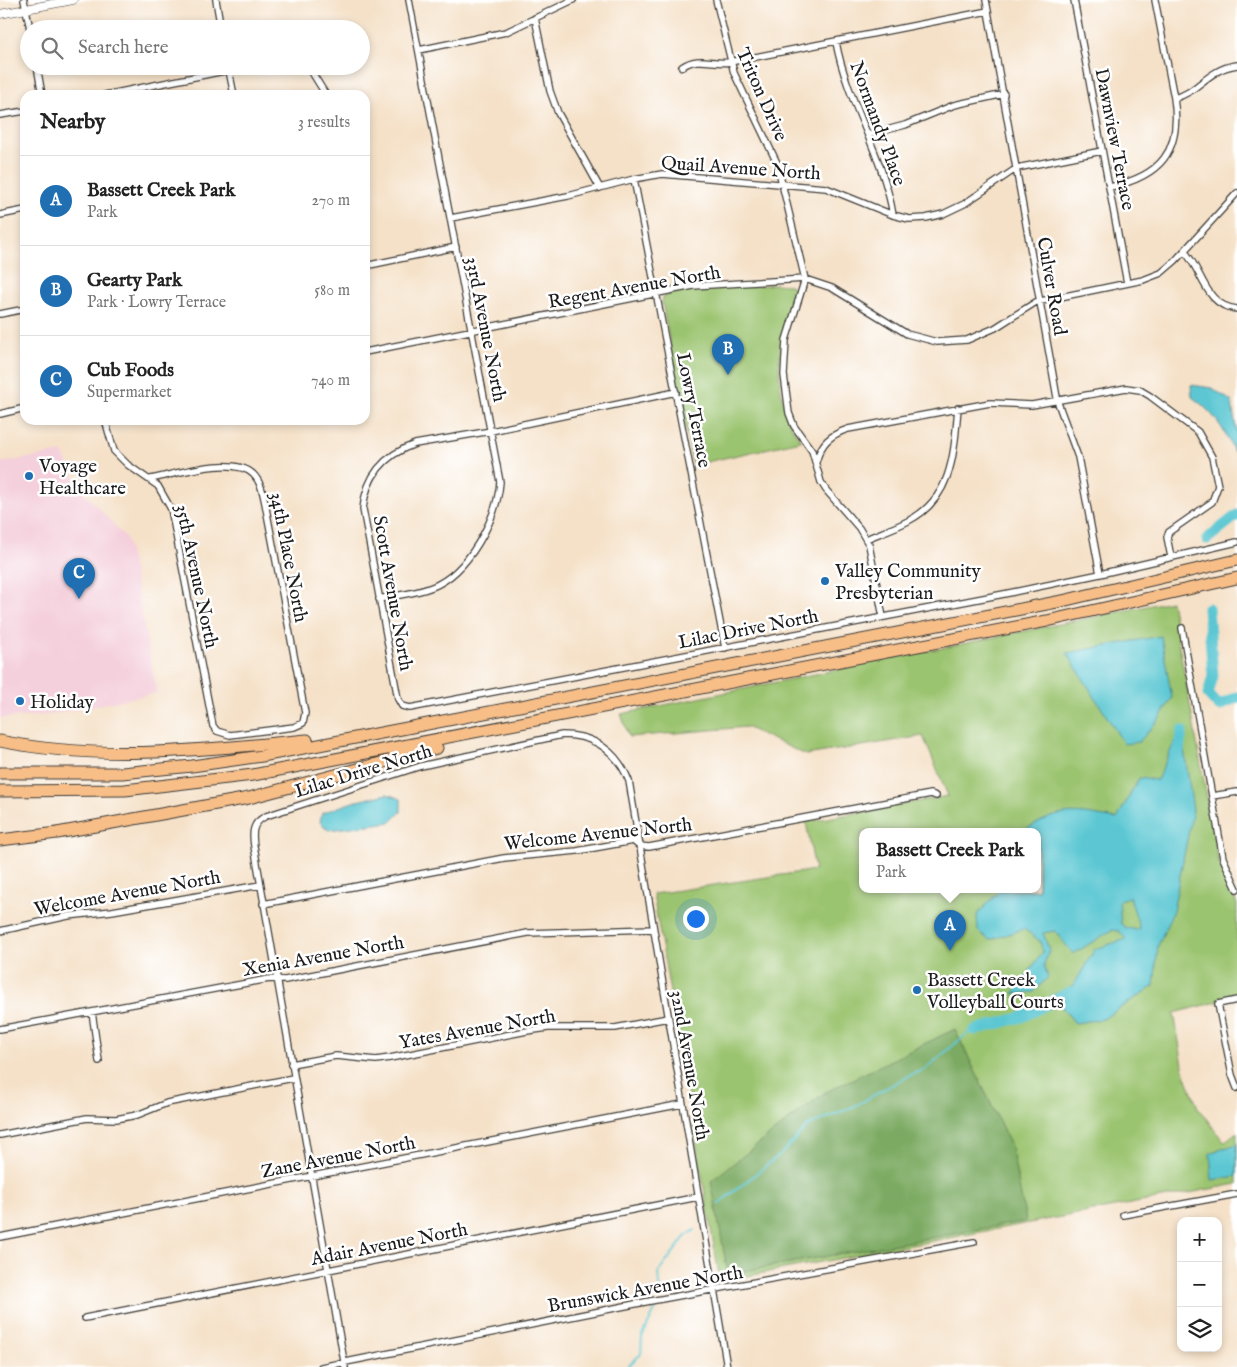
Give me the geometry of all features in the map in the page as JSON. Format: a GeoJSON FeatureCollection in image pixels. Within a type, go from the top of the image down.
{"type":"FeatureCollection","features":[{"type":"Feature","properties":{"kind":"highway"},"geometry":{"type":"LineString","coordinates":[[0,773],[122,773],[192,766],[380,733],[1052,602],[1237,560]]}},
{"type":"Feature","properties":{"kind":"highway"},"geometry":{"type":"LineString","coordinates":[[0,791],[125,790],[204,782],[508,726],[1047,621],[1237,578]]}},
{"type":"Feature","properties":{"kind":"highway"},"geometry":{"type":"LineString","coordinates":[[0,840],[55,834],[249,798],[404,755],[458,743],[508,726]]}},
{"type":"Feature","properties":{"kind":"highway"},"geometry":{"type":"LineString","coordinates":[[0,741],[27,746],[109,753],[160,754],[380,733]]}},
{"type":"Feature","properties":{"kind":"street"},"geometry":{"type":"LineString","coordinates":[[24,0],[28,20]]}},
{"type":"Feature","properties":{"kind":"street"},"geometry":{"type":"LineString","coordinates":[[0,14],[73,0]]}},
{"type":"Feature","properties":{"kind":"street"},"geometry":{"type":"LineString","coordinates":[[216,0],[219,20]]}},
{"type":"Feature","properties":{"kind":"street","name":"33rd Avenue North"},"geometry":{"type":"LineString","coordinates":[[379,599],[424,590],[440,583],[461,564],[479,542],[488,528],[499,498],[499,466],[409,0]]}},
{"type":"Feature","properties":{"kind":"street"},"geometry":{"type":"LineString","coordinates":[[419,50],[490,37],[573,0]]}},
{"type":"Feature","properties":{"kind":"street","name":"Triton Drive"},"geometry":{"type":"LineString","coordinates":[[716,0],[730,62],[742,93],[777,163],[805,279]]}},
{"type":"Feature","properties":{"kind":"street","name":"Culver Road"},"geometry":{"type":"LineString","coordinates":[[986,0],[1018,168],[1060,412],[1078,457],[1100,574]]}},
{"type":"Feature","properties":{"kind":"street","name":"Dawnview Terrace"},"geometry":{"type":"LineString","coordinates":[[1074,0],[1128,283]]}},
{"type":"Feature","properties":{"kind":"street"},"geometry":{"type":"LineString","coordinates":[[1110,188],[1127,184],[1145,176],[1165,158],[1174,140],[1176,128],[1174,98],[1155,0]]}},
{"type":"Feature","properties":{"kind":"street"},"geometry":{"type":"LineString","coordinates":[[682,67],[696,60],[721,64],[988,11]]}},
{"type":"Feature","properties":{"kind":"street"},"geometry":{"type":"LineString","coordinates":[[535,18],[550,91],[558,113],[600,188]]}},
{"type":"Feature","properties":{"kind":"street","name":"Normandy Place"},"geometry":{"type":"LineString","coordinates":[[836,42],[846,81],[889,189],[893,215]]}},
{"type":"Feature","properties":{"kind":"street"},"geometry":{"type":"LineString","coordinates":[[1174,98],[1187,94],[1215,72],[1237,65]]}},
{"type":"Feature","properties":{"kind":"street"},"geometry":{"type":"LineString","coordinates":[[39,75],[41,90]]}},
{"type":"Feature","properties":{"kind":"street"},"geometry":{"type":"LineString","coordinates":[[128,90],[197,75]]}},
{"type":"Feature","properties":{"kind":"street"},"geometry":{"type":"LineString","coordinates":[[230,75],[233,90]]}},
{"type":"Feature","properties":{"kind":"street"},"geometry":{"type":"LineString","coordinates":[[314,75],[323,90]]}},
{"type":"Feature","properties":{"kind":"street"},"geometry":{"type":"LineString","coordinates":[[868,135],[905,125],[954,105],[1004,94]]}},
{"type":"Feature","properties":{"kind":"street"},"geometry":{"type":"LineString","coordinates":[[0,115],[20,112]]}},
{"type":"Feature","properties":{"kind":"street","name":"Quail Avenue North"},"geometry":{"type":"LineString","coordinates":[[451,218],[662,174],[721,181],[783,183],[833,189],[893,215],[917,219],[943,214],[964,204],[1018,168],[1102,151]]}},
{"type":"Feature","properties":{"kind":"street","name":"Lowry Terrace"},"geometry":{"type":"LineString","coordinates":[[634,179],[725,648]]}},
{"type":"Feature","properties":{"kind":"street","name":"Regent Avenue North"},"geometry":{"type":"LineString","coordinates":[[370,351],[710,284],[805,279],[832,288],[907,334],[936,342],[967,340],[982,335],[1041,300],[1128,283],[1161,273],[1184,251],[1237,193]]}},
{"type":"Feature","properties":{"kind":"street"},"geometry":{"type":"LineString","coordinates":[[0,215],[20,211]]}},
{"type":"Feature","properties":{"kind":"street"},"geometry":{"type":"LineString","coordinates":[[370,265],[456,247]]}},
{"type":"Feature","properties":{"kind":"street"},"geometry":{"type":"LineString","coordinates":[[1184,251],[1210,296],[1226,307],[1237,309]]}},
{"type":"Feature","properties":{"kind":"street"},"geometry":{"type":"LineString","coordinates":[[805,279],[786,340],[784,390],[794,426],[812,451],[819,477],[826,490],[869,544],[883,617]]}},
{"type":"Feature","properties":{"kind":"street"},"geometry":{"type":"LineString","coordinates":[[0,314],[20,310]]}},
{"type":"Feature","properties":{"kind":"street"},"geometry":{"type":"LineString","coordinates":[[816,462],[824,443],[839,432],[990,402],[1032,405],[1126,388],[1140,390],[1198,432],[1209,448],[1217,477],[1218,486],[1212,502],[1168,532],[1167,537],[1171,557]]}},
{"type":"Feature","properties":{"kind":"street","name":"Scott Avenue North"},"geometry":{"type":"LineString","coordinates":[[402,706],[397,695],[363,509],[368,484],[382,463],[403,448],[676,392]]}},
{"type":"Feature","properties":{"kind":"street"},"geometry":{"type":"LineString","coordinates":[[866,539],[909,521],[933,503],[942,491],[953,463],[958,408]]}},
{"type":"Feature","properties":{"kind":"street"},"geometry":{"type":"LineString","coordinates":[[0,414],[20,409]]}},
{"type":"Feature","properties":{"kind":"street","name":"35th Avenue North"},"geometry":{"type":"LineString","coordinates":[[106,425],[114,451],[128,465],[150,479],[165,497],[171,509],[212,720],[217,731]]}},
{"type":"Feature","properties":{"kind":"street","name":"34th Place North"},"geometry":{"type":"LineString","coordinates":[[150,479],[234,465],[253,474],[263,493],[305,713],[303,723],[294,727],[230,734],[217,731]]}},
{"type":"Feature","properties":{"kind":"street","name":"Lilac Drive North"},"geometry":{"type":"LineString","coordinates":[[402,706],[410,708],[883,617],[1100,574],[1237,542]]}},
{"type":"Feature","properties":{"kind":"street"},"geometry":{"type":"LineString","coordinates":[[1182,628],[1223,858],[1237,890]]}},
{"type":"Feature","properties":{"kind":"street","name":"Lilac Drive North"},"geometry":{"type":"LineString","coordinates":[[260,885],[253,828],[256,822],[266,816],[389,775],[562,735],[576,735],[604,746],[624,768]]}},
{"type":"Feature","properties":{"kind":"street","name":"32nd Avenue North"},"geometry":{"type":"LineString","coordinates":[[624,768],[628,781],[728,1367]]}},
{"type":"Feature","properties":{"kind":"street"},"geometry":{"type":"LineString","coordinates":[[1212,796],[1237,792]]}},
{"type":"Feature","properties":{"kind":"street","name":"Welcome Avenue North"},"geometry":{"type":"LineString","coordinates":[[263,904],[504,858],[577,852],[633,841],[639,846],[649,847],[931,794],[936,796]]}},
{"type":"Feature","properties":{"kind":"street"},"geometry":{"type":"LineString","coordinates":[[260,885],[344,1365]]}},
{"type":"Feature","properties":{"kind":"street","name":"Welcome Avenue North"},"geometry":{"type":"LineString","coordinates":[[0,931],[68,916],[112,911],[260,885]]}},
{"type":"Feature","properties":{"kind":"street","name":"Xenia Avenue North"},"geometry":{"type":"LineString","coordinates":[[0,1029],[528,933],[652,929]]}},
{"type":"Feature","properties":{"kind":"street"},"geometry":{"type":"LineString","coordinates":[[1237,1000],[1218,1004],[1232,1076],[1237,1088]]}},
{"type":"Feature","properties":{"kind":"street"},"geometry":{"type":"LineString","coordinates":[[92,1012],[99,1061]]}},
{"type":"Feature","properties":{"kind":"street","name":"Yates Avenue North"},"geometry":{"type":"LineString","coordinates":[[291,1064],[336,1056],[384,1059],[527,1031],[548,1028],[615,1028],[668,1018]]}},
{"type":"Feature","properties":{"kind":"street"},"geometry":{"type":"LineString","coordinates":[[0,1135],[87,1118],[116,1119],[137,1115],[167,1103],[293,1078]]}},
{"type":"Feature","properties":{"kind":"street","name":"Zane Avenue North"},"geometry":{"type":"LineString","coordinates":[[0,1237],[682,1104]]}},
{"type":"Feature","properties":{"kind":"street"},"geometry":{"type":"LineString","coordinates":[[1123,1215],[1237,1194]]}},
{"type":"Feature","properties":{"kind":"street","name":"Adair Avenue North"},"geometry":{"type":"LineString","coordinates":[[85,1318],[698,1197]]}},
{"type":"Feature","properties":{"kind":"street","name":"Brunswick Avenue North"},"geometry":{"type":"LineString","coordinates":[[321,1367],[344,1365],[553,1320],[974,1242]]}},
{"type":"Feature","properties":{"kind":"shaded area"},"geometry":{"type":"Polygon","coordinates":[[[62,452],[79,487],[127,539],[157,693],[48,715],[0,718],[0,463],[62,452]]]}},
{"type":"Feature","properties":{"kind":"green space"},"geometry":{"type":"Polygon","coordinates":[[[773,284],[790,285],[797,291],[781,342],[780,387],[787,416],[801,441],[693,465],[662,302],[663,298],[673,293],[700,288],[773,284]]]}},
{"type":"Feature","properties":{"kind":"green space"},"geometry":{"type":"Polygon","coordinates":[[[1171,601],[1219,863],[1237,904],[1237,997],[1174,1013],[1184,1071],[1198,1108],[1224,1142],[1237,1132],[1237,1184],[720,1281],[653,894],[815,870],[806,822],[948,796],[923,736],[806,755],[746,727],[629,737],[621,714],[1171,601]]]}},
{"type":"Feature","properties":{"kind":"green space"},"geometry":{"type":"Polygon","coordinates":[[[955,1029],[1011,1146],[1026,1221],[728,1274],[711,1181],[824,1093],[955,1029]]]}},
{"type":"Feature","properties":{"kind":"water"},"geometry":{"type":"Polygon","coordinates":[[[1191,385],[1212,388],[1231,401],[1237,433],[1234,452],[1217,421],[1192,397],[1191,385]]]}},
{"type":"Feature","properties":{"kind":"water"},"geometry":{"type":"Polygon","coordinates":[[[1161,636],[1172,698],[1160,718],[1139,742],[1124,744],[1067,653],[1161,636]]]}},
{"type":"Feature","properties":{"kind":"water"},"geometry":{"type":"Polygon","coordinates":[[[1175,741],[1183,742],[1193,810],[1173,911],[1158,946],[1154,986],[1103,1019],[1075,1023],[1052,995],[1073,986],[1095,949],[1126,939],[1119,931],[1112,930],[1073,954],[1055,931],[1043,933],[1049,949],[1044,965],[1048,977],[1034,992],[1013,994],[1043,952],[1040,941],[1024,929],[989,940],[978,931],[977,915],[997,893],[1041,893],[1041,828],[1029,828],[1058,815],[1078,813],[1117,819],[1139,778],[1157,780],[1175,741]],[[1130,897],[1119,900],[1121,924],[1126,928],[1138,930],[1139,927],[1130,897]]]}},
{"type":"Feature","properties":{"kind":"water"},"geometry":{"type":"Polygon","coordinates":[[[387,794],[401,799],[401,812],[391,822],[328,830],[320,822],[322,813],[353,802],[387,794]]]}},
{"type":"Feature","properties":{"kind":"water"},"geometry":{"type":"Polygon","coordinates":[[[1237,1144],[1237,1176],[1212,1180],[1210,1153],[1237,1144]]]}},
{"type":"Feature","properties":{"kind":"waterway"},"geometry":{"type":"LineString","coordinates":[[1207,539],[1237,515]]}},
{"type":"Feature","properties":{"kind":"waterway"},"geometry":{"type":"LineString","coordinates":[[1208,608],[1213,676],[1208,694],[1219,706],[1237,697]]}},
{"type":"Feature","properties":{"kind":"waterway"},"geometry":{"type":"LineString","coordinates":[[1178,757],[1182,731]]}},
{"type":"Feature","properties":{"kind":"waterway"},"geometry":{"type":"LineString","coordinates":[[975,1030],[1022,1017],[1070,992]]}},
{"type":"Feature","properties":{"kind":"waterway"},"geometry":{"type":"LineString","coordinates":[[718,1204],[782,1153],[808,1126],[855,1106],[904,1078],[925,1069],[968,1033],[975,1030]]}},
{"type":"Feature","properties":{"kind":"waterway"},"geometry":{"type":"LineString","coordinates":[[660,1295],[658,1273],[685,1237],[695,1230]]}},
{"type":"Feature","properties":{"kind":"waterway"},"geometry":{"type":"LineString","coordinates":[[627,1367],[641,1354],[642,1337],[656,1308]]}},
{"type":"Feature","properties":{"kind":"place","name":"Gearty Park"},"geometry":{"type":"Point","coordinates":[728,375]}},
{"type":"Feature","properties":{"kind":"place","name":"Voyage Healthcare"},"geometry":{"type":"Point","coordinates":[29,476]}},
{"type":"Feature","properties":{"kind":"place","name":"Valley Community Presbyterian"},"geometry":{"type":"Point","coordinates":[825,581]}},
{"type":"Feature","properties":{"kind":"place","name":"Cub Foods"},"geometry":{"type":"Point","coordinates":[79,599]}},
{"type":"Feature","properties":{"kind":"place","name":"Holiday"},"geometry":{"type":"Point","coordinates":[20,701]}},
{"type":"Feature","properties":{"kind":"place","name":"Bassett Creek Park"},"geometry":{"type":"Point","coordinates":[950,951]}},
{"type":"Feature","properties":{"kind":"place","name":"Bassett Creek Volleyball Courts"},"geometry":{"type":"Point","coordinates":[917,990]}}]}
